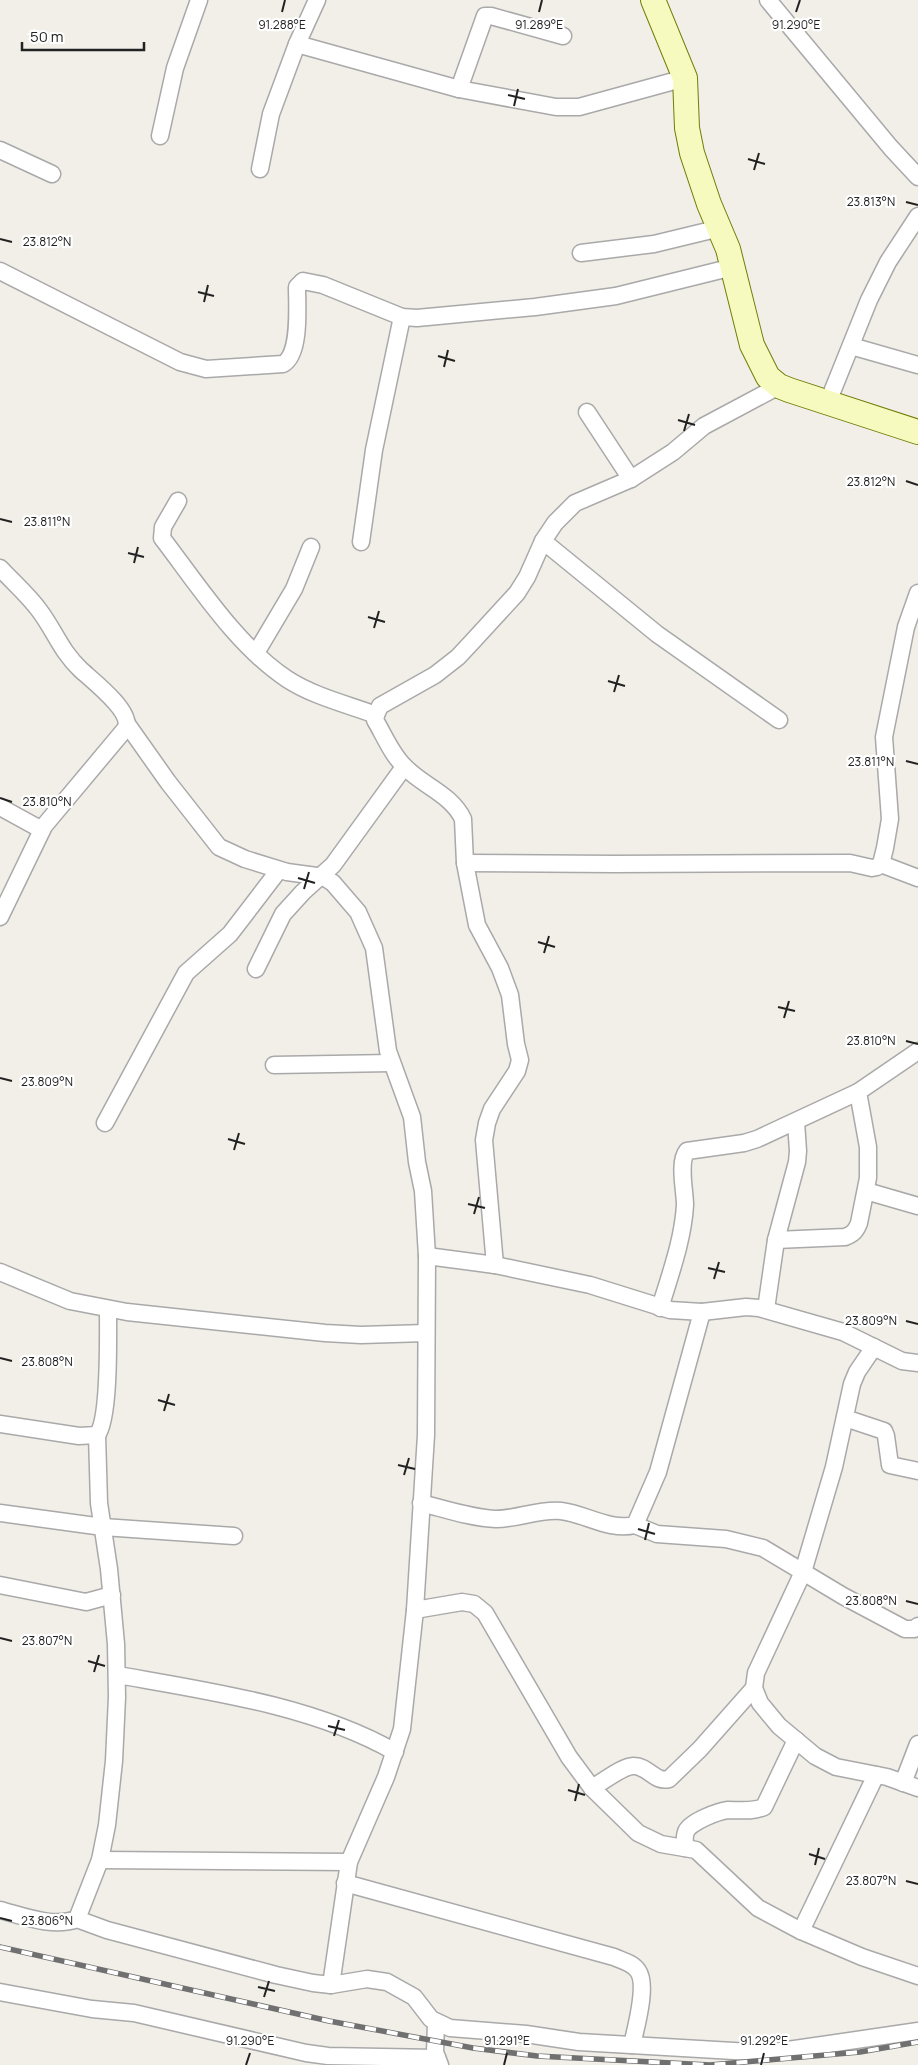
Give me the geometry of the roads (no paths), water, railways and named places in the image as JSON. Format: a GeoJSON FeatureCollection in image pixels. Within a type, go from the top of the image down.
{"type":"FeatureCollection","features":[{"type":"Feature","properties":{"kind":"street"},"geometry":{"type":"LineString","coordinates":[[160,136],[175,68],[199,0]]}},
{"type":"Feature","properties":{"kind":"street"},"geometry":{"type":"LineString","coordinates":[[260,169],[272,114],[297,44],[317,0]]}},
{"type":"Feature","properties":{"kind":"street"},"geometry":{"type":"LineString","coordinates":[[654,0],[685,78],[687,128],[692,154],[733,267],[752,345],[768,377],[779,386],[918,432]]}},
{"type":"Feature","properties":{"kind":"street"},"geometry":{"type":"LineString","coordinates":[[768,0],[891,148],[918,177]]}},
{"type":"Feature","properties":{"kind":"street"},"geometry":{"type":"LineString","coordinates":[[459,89],[485,16],[563,36]]}},
{"type":"Feature","properties":{"kind":"street"},"geometry":{"type":"LineString","coordinates":[[297,44],[459,89],[512,100],[568,108],[579,107],[685,78]]}},
{"type":"Feature","properties":{"kind":"street"},"geometry":{"type":"LineString","coordinates":[[0,150],[52,174]]}},
{"type":"Feature","properties":{"kind":"street"},"geometry":{"type":"LineString","coordinates":[[828,402],[873,292],[888,262],[918,216]]}},
{"type":"Feature","properties":{"kind":"street"},"geometry":{"type":"LineString","coordinates":[[581,253],[654,244],[720,228]]}},
{"type":"Feature","properties":{"kind":"street"},"geometry":{"type":"LineString","coordinates":[[0,272],[180,362],[206,369],[283,364],[287,362],[292,353],[296,329],[297,288],[302,281],[323,286],[402,317],[458,315],[616,296],[733,267]]}},
{"type":"Feature","properties":{"kind":"street"},"geometry":{"type":"LineString","coordinates":[[360,542],[374,450],[402,317]]}},
{"type":"Feature","properties":{"kind":"street"},"geometry":{"type":"LineString","coordinates":[[851,346],[918,365]]}},
{"type":"Feature","properties":{"kind":"street"},"geometry":{"type":"LineString","coordinates":[[494,1266],[484,1140],[486,1124],[492,1109],[516,1071],[520,1060],[516,1044],[510,995],[500,968],[477,925],[465,862],[463,819],[449,801],[404,767],[375,720],[376,715],[380,706],[434,675],[468,647],[517,593],[555,523],[575,503],[631,479],[674,452],[704,426],[779,386]]}},
{"type":"Feature","properties":{"kind":"street"},"geometry":{"type":"LineString","coordinates":[[586,412],[631,479]]}},
{"type":"Feature","properties":{"kind":"street"},"geometry":{"type":"LineString","coordinates":[[178,501],[163,527],[162,538],[225,622],[286,679],[305,689],[376,715]]}},
{"type":"Feature","properties":{"kind":"street"},"geometry":{"type":"LineString","coordinates":[[544,541],[657,634],[779,720]]}},
{"type":"Feature","properties":{"kind":"street"},"geometry":{"type":"LineString","coordinates":[[256,653],[294,589],[311,547]]}},
{"type":"Feature","properties":{"kind":"street"},"geometry":{"type":"LineString","coordinates":[[0,568],[39,610],[68,657],[125,713],[127,724],[174,790],[219,846],[245,859],[279,870],[320,876],[333,883],[358,912],[368,933],[377,964],[388,1051],[412,1117],[417,1162],[423,1191],[427,1256],[426,1435],[415,1610],[402,1729],[383,1786],[349,1862],[331,1985]]}},
{"type":"Feature","properties":{"kind":"street"},"geometry":{"type":"LineString","coordinates":[[465,862],[614,864],[850,863],[872,868],[877,867],[880,864],[890,819],[884,737],[906,627],[918,593]]}},
{"type":"Feature","properties":{"kind":"street"},"geometry":{"type":"LineString","coordinates":[[0,917],[42,830],[60,804],[127,724]]}},
{"type":"Feature","properties":{"kind":"street"},"geometry":{"type":"LineString","coordinates":[[256,969],[283,914],[333,865],[404,767]]}},
{"type":"Feature","properties":{"kind":"street"},"geometry":{"type":"LineString","coordinates":[[0,807],[42,830]]}},
{"type":"Feature","properties":{"kind":"street"},"geometry":{"type":"LineString","coordinates":[[880,864],[918,878]]}},
{"type":"Feature","properties":{"kind":"street"},"geometry":{"type":"LineString","coordinates":[[106,1123],[186,973],[230,934],[279,870]]}},
{"type":"Feature","properties":{"kind":"street"},"geometry":{"type":"LineString","coordinates":[[660,1308],[680,1237],[685,1206],[684,1154],[687,1151],[757,1140],[858,1092],[918,1051]]}},
{"type":"Feature","properties":{"kind":"street"},"geometry":{"type":"LineString","coordinates":[[274,1065],[392,1063]]}},
{"type":"Feature","properties":{"kind":"street"},"geometry":{"type":"LineString","coordinates":[[776,1240],[845,1237],[853,1234],[860,1223],[868,1178],[868,1147],[858,1092]]}},
{"type":"Feature","properties":{"kind":"street"},"geometry":{"type":"LineString","coordinates":[[766,1309],[776,1240],[797,1162],[796,1122]]}},
{"type":"Feature","properties":{"kind":"street"},"geometry":{"type":"LineString","coordinates":[[866,1191],[918,1206]]}},
{"type":"Feature","properties":{"kind":"street"},"geometry":{"type":"LineString","coordinates":[[427,1256],[494,1266],[590,1285],[660,1308],[702,1312],[746,1307],[766,1309],[843,1332],[902,1361],[918,1363]]}},
{"type":"Feature","properties":{"kind":"street"},"geometry":{"type":"LineString","coordinates":[[0,1272],[57,1296],[86,1305],[163,1317],[324,1333],[361,1335],[426,1333]]}},
{"type":"Feature","properties":{"kind":"street"},"geometry":{"type":"LineString","coordinates":[[77,1919],[100,1860],[107,1825],[114,1761],[118,1675],[112,1595],[98,1494],[97,1435],[103,1420],[108,1363],[108,1309]]}},
{"type":"Feature","properties":{"kind":"street"},"geometry":{"type":"LineString","coordinates":[[635,1525],[658,1472],[702,1312]]}},
{"type":"Feature","properties":{"kind":"street"},"geometry":{"type":"LineString","coordinates":[[874,1347],[857,1372],[852,1384],[834,1467],[803,1572],[756,1673],[754,1688],[760,1703],[779,1726],[815,1756],[836,1767],[876,1775],[910,1786],[918,1744]]}},
{"type":"Feature","properties":{"kind":"street"},"geometry":{"type":"LineString","coordinates":[[844,1418],[884,1431],[890,1465],[918,1471]]}},
{"type":"Feature","properties":{"kind":"street"},"geometry":{"type":"LineString","coordinates":[[0,1424],[79,1436],[97,1435]]}},
{"type":"Feature","properties":{"kind":"street"},"geometry":{"type":"LineString","coordinates":[[421,1503],[496,1519],[562,1511],[615,1526],[628,1527],[635,1525],[657,1534],[726,1539],[763,1548],[906,1628],[914,1629],[918,1626]]}},
{"type":"Feature","properties":{"kind":"street"},"geometry":{"type":"LineString","coordinates":[[0,1513],[103,1527],[234,1536]]}},
{"type":"Feature","properties":{"kind":"street"},"geometry":{"type":"LineString","coordinates":[[0,1585],[86,1602],[112,1595]]}},
{"type":"Feature","properties":{"kind":"street"},"geometry":{"type":"LineString","coordinates":[[415,1610],[462,1602],[474,1604],[485,1613],[569,1757],[592,1788],[638,1833],[661,1844],[696,1850],[758,1908],[801,1931],[862,1957],[918,1976]]}},
{"type":"Feature","properties":{"kind":"street"},"geometry":{"type":"LineString","coordinates":[[118,1675],[234,1696],[321,1719],[374,1740],[395,1752]]}},
{"type":"Feature","properties":{"kind":"street"},"geometry":{"type":"LineString","coordinates":[[592,1788],[629,1766],[642,1767],[658,1779],[669,1779],[700,1749],[754,1688]]}},
{"type":"Feature","properties":{"kind":"street"},"geometry":{"type":"LineString","coordinates":[[685,1848],[686,1832],[689,1826],[695,1822],[719,1812],[758,1810],[764,1807],[796,1740]]}},
{"type":"Feature","properties":{"kind":"street"},"geometry":{"type":"LineString","coordinates":[[801,1931],[876,1775]]}},
{"type":"Feature","properties":{"kind":"street"},"geometry":{"type":"LineString","coordinates":[[100,1860],[349,1862]]}},
{"type":"Feature","properties":{"kind":"street"},"geometry":{"type":"LineString","coordinates":[[345,1883],[614,1957],[632,1964],[639,1971],[642,1979],[632,2045]]}},
{"type":"Feature","properties":{"kind":"street"},"geometry":{"type":"LineString","coordinates":[[0,1910],[58,1922],[77,1919],[107,1930],[276,1975],[331,1985],[367,1979],[387,1982],[414,1997],[436,2023],[450,2028],[469,2031],[508,2032],[578,2042],[767,2053],[918,2031]]}},
{"type":"Feature","properties":{"kind":"street"},"geometry":{"type":"LineString","coordinates":[[0,1992],[92,2009],[134,2013],[306,2053],[328,2056],[438,2062],[435,2052],[436,2023]]}},
{"type":"Feature","properties":{"kind":"railway"},"geometry":{"type":"LineString","coordinates":[[0,1947],[329,2021],[473,2048],[537,2056],[710,2065],[860,2052],[918,2042]]}}]}
